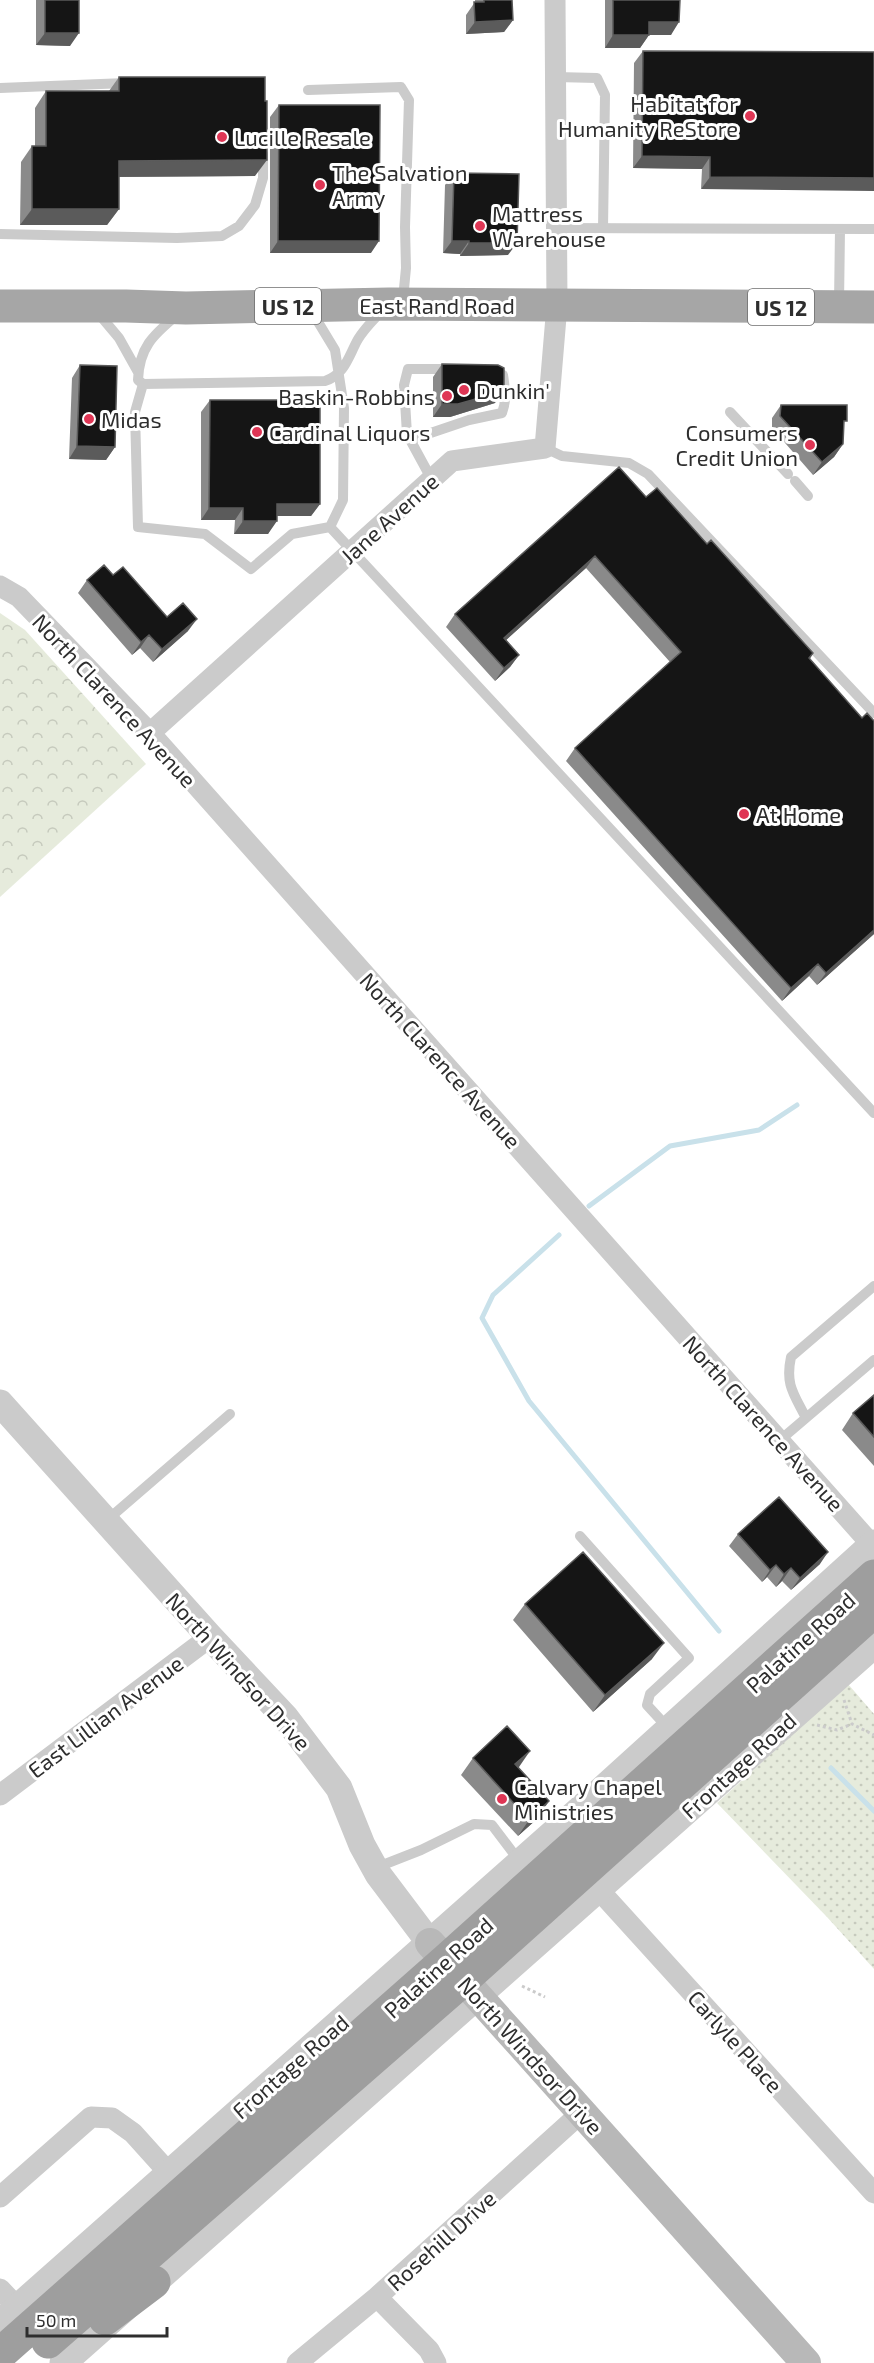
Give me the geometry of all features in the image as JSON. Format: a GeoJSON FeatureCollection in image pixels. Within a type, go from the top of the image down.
{"type":"FeatureCollection","features":[{"type":"Feature","properties":{"kind":"highway","name":"Palatine Road"},"geometry":{"type":"LineString","coordinates":[[24,2363],[454,1970],[873,1555]]}},
{"type":"Feature","properties":{"kind":"highway","name":"Palatine Road"},"geometry":{"type":"LineString","coordinates":[[0,2354],[874,1611]]}},
{"type":"Feature","properties":{"kind":"highway"},"geometry":{"type":"LineString","coordinates":[[46,2363],[153,2282]]}},
{"type":"Feature","properties":{"kind":"main road","name":"East Rand Road"},"geometry":{"type":"LineString","coordinates":[[0,306],[186,308],[557,305],[874,308]]}},
{"type":"Feature","properties":{"kind":"main road","name":"North Windsor Drive"},"geometry":{"type":"LineString","coordinates":[[454,1970],[806,2363]]}},
{"type":"Feature","properties":{"kind":"street"},"geometry":{"type":"LineString","coordinates":[[545,448],[557,305],[555,0]]}},
{"type":"Feature","properties":{"kind":"street","name":"Jane Avenue"},"geometry":{"type":"LineString","coordinates":[[150,733],[452,461],[545,448]]}},
{"type":"Feature","properties":{"kind":"street","name":"North Clarence Avenue"},"geometry":{"type":"LineString","coordinates":[[0,586],[19,597],[150,733],[779,1441],[873,1555]]}},
{"type":"Feature","properties":{"kind":"street","name":"North Windsor Drive"},"geometry":{"type":"LineString","coordinates":[[0,1403],[285,1717],[339,1788],[362,1845],[375,1868],[454,1970]]}},
{"type":"Feature","properties":{"kind":"street","name":"Frontage Road"},"geometry":{"type":"LineString","coordinates":[[63,2363],[153,2282],[454,1970],[520,1863],[669,1729],[873,1555]]}},
{"type":"Feature","properties":{"kind":"street","name":"East Lillian Avenue"},"geometry":{"type":"LineString","coordinates":[[0,1795],[210,1637]]}},
{"type":"Feature","properties":{"kind":"street","name":"Frontage Road"},"geometry":{"type":"LineString","coordinates":[[6,2307],[169,2173],[454,1970],[598,1889],[874,1645]]}},
{"type":"Feature","properties":{"kind":"street","name":"Carlyle Place"},"geometry":{"type":"LineString","coordinates":[[598,1889],[874,2193]]}},
{"type":"Feature","properties":{"kind":"street","name":"Rosehill Drive"},"geometry":{"type":"LineString","coordinates":[[297,2363],[377,2297],[581,2113]]}},
{"type":"Feature","properties":{"kind":"street"},"geometry":{"type":"LineString","coordinates":[[0,2197],[91,2117],[112,2118],[133,2133],[169,2173]]}},
{"type":"Feature","properties":{"kind":"street"},"geometry":{"type":"LineString","coordinates":[[377,2297],[429,2350],[436,2363]]}},
{"type":"Feature","properties":{"kind":"lane"},"geometry":{"type":"LineString","coordinates":[[556,77],[597,78],[605,95],[603,228]]}},
{"type":"Feature","properties":{"kind":"lane"},"geometry":{"type":"LineString","coordinates":[[0,88],[134,83]]}},
{"type":"Feature","properties":{"kind":"lane"},"geometry":{"type":"LineString","coordinates":[[186,308],[158,331],[141,356],[138,380],[143,384],[325,381],[336,378],[358,340],[396,305],[406,268],[409,99],[401,87],[308,90]]}},
{"type":"Feature","properties":{"kind":"lane"},"geometry":{"type":"LineString","coordinates":[[0,234],[177,238],[222,236],[238,226],[255,205],[263,178],[263,145]]}},
{"type":"Feature","properties":{"kind":"lane"},"geometry":{"type":"LineString","coordinates":[[557,228],[874,229]]}},
{"type":"Feature","properties":{"kind":"lane"},"geometry":{"type":"LineString","coordinates":[[839,307],[840,229]]}},
{"type":"Feature","properties":{"kind":"lane"},"geometry":{"type":"LineString","coordinates":[[91,306],[119,338],[138,372]]}},
{"type":"Feature","properties":{"kind":"lane"},"geometry":{"type":"LineString","coordinates":[[308,306],[335,350],[344,408],[343,500],[330,528]]}},
{"type":"Feature","properties":{"kind":"lane"},"geometry":{"type":"LineString","coordinates":[[432,480],[407,434],[404,385],[408,369],[464,369]]}},
{"type":"Feature","properties":{"kind":"lane"},"geometry":{"type":"LineString","coordinates":[[410,440],[469,420],[502,413],[506,404],[503,375],[491,370]]}},
{"type":"Feature","properties":{"kind":"lane"},"geometry":{"type":"LineString","coordinates":[[143,384],[135,412],[138,527],[205,534],[250,569],[292,534],[330,528]]}},
{"type":"Feature","properties":{"kind":"lane"},"geometry":{"type":"LineString","coordinates":[[730,412],[808,496]]}},
{"type":"Feature","properties":{"kind":"lane"},"geometry":{"type":"LineString","coordinates":[[545,448],[562,456],[629,463],[648,474],[874,713]]}},
{"type":"Feature","properties":{"kind":"lane"},"geometry":{"type":"LineString","coordinates":[[330,528],[874,1113]]}},
{"type":"Feature","properties":{"kind":"lane"},"geometry":{"type":"LineString","coordinates":[[806,1418],[788,1383],[791,1357],[874,1286]]}},
{"type":"Feature","properties":{"kind":"lane"},"geometry":{"type":"LineString","coordinates":[[779,1441],[874,1360]]}},
{"type":"Feature","properties":{"kind":"lane"},"geometry":{"type":"LineString","coordinates":[[106,1521],[230,1414]]}},
{"type":"Feature","properties":{"kind":"lane"},"geometry":{"type":"LineString","coordinates":[[580,1536],[689,1658],[650,1694],[646,1705],[669,1729]]}},
{"type":"Feature","properties":{"kind":"lane"},"geometry":{"type":"LineString","coordinates":[[375,1868],[421,1850],[474,1824],[492,1825],[520,1863]]}},
{"type":"Feature","properties":{"kind":"path"},"geometry":{"type":"LineString","coordinates":[[842,1695],[852,1724],[874,1735]]}},
{"type":"Feature","properties":{"kind":"path"},"geometry":{"type":"LineString","coordinates":[[812,1724],[837,1730],[852,1724]]}},
{"type":"Feature","properties":{"kind":"path"},"geometry":{"type":"LineString","coordinates":[[521,1986],[545,1997]]}},
{"type":"Feature","properties":{"kind":"green space"},"geometry":{"type":"Polygon","coordinates":[[[0,613],[25,630],[146,764],[0,897],[0,613]]]}},
{"type":"Feature","properties":{"kind":"green space"},"geometry":{"type":"Polygon","coordinates":[[[848,1684],[874,1714],[874,1969],[717,1803],[848,1684]]]}},
{"type":"Feature","properties":{"kind":"building"},"geometry":{"type":"Polygon","coordinates":[[[45,0],[79,0],[79,33],[45,33],[45,0]]]}},
{"type":"Feature","properties":{"kind":"building"},"geometry":{"type":"Polygon","coordinates":[[[484,0],[512,0],[513,20],[475,22],[474,2],[484,2],[484,0]]]}},
{"type":"Feature","properties":{"kind":"building"},"geometry":{"type":"Polygon","coordinates":[[[613,0],[680,0],[679,22],[649,22],[649,35],[613,35],[613,0]]]}},
{"type":"Feature","properties":{"kind":"building","name":"Habitat for Humanity ReStore"},"geometry":{"type":"Polygon","coordinates":[[[643,51],[874,52],[874,178],[710,177],[710,157],[642,156],[643,51]]]}},
{"type":"Feature","properties":{"kind":"building"},"geometry":{"type":"Polygon","coordinates":[[[119,77],[265,77],[267,160],[119,161],[119,209],[32,209],[32,146],[46,146],[46,91],[119,91],[119,77]]]}},
{"type":"Feature","properties":{"kind":"building","name":"The Salvation Army"},"geometry":{"type":"Polygon","coordinates":[[[279,105],[380,105],[379,241],[278,241],[279,105]]]}},
{"type":"Feature","properties":{"kind":"building"},"geometry":{"type":"Polygon","coordinates":[[[454,173],[519,174],[517,243],[452,241],[454,173]]]}},
{"type":"Feature","properties":{"kind":"building"},"geometry":{"type":"Polygon","coordinates":[[[442,364],[498,365],[504,368],[504,391],[458,404],[442,404],[442,364]]]}},
{"type":"Feature","properties":{"kind":"building","name":"Midas"},"geometry":{"type":"Polygon","coordinates":[[[80,365],[117,366],[115,447],[77,446],[80,365]]]}},
{"type":"Feature","properties":{"kind":"building"},"geometry":{"type":"Polygon","coordinates":[[[210,400],[320,400],[320,504],[277,504],[277,521],[243,521],[243,508],[209,508],[210,400]]]}},
{"type":"Feature","properties":{"kind":"building"},"geometry":{"type":"Polygon","coordinates":[[[781,405],[847,405],[843,444],[822,462],[780,416],[781,405]]]}},
{"type":"Feature","properties":{"kind":"building","name":"At Home"},"geometry":{"type":"Polygon","coordinates":[[[619,467],[646,497],[657,488],[707,544],[711,540],[813,653],[809,658],[862,718],[867,713],[874,721],[874,930],[826,973],[818,964],[791,988],[575,748],[681,652],[595,556],[504,638],[519,655],[504,668],[455,614],[619,467]]]}},
{"type":"Feature","properties":{"kind":"building"},"geometry":{"type":"Polygon","coordinates":[[[104,565],[113,575],[123,567],[167,617],[183,603],[197,619],[162,649],[149,635],[141,642],[87,580],[104,565]]]}},
{"type":"Feature","properties":{"kind":"building"},"geometry":{"type":"Polygon","coordinates":[[[874,1395],[874,1437],[853,1413],[874,1395]]]}},
{"type":"Feature","properties":{"kind":"building"},"geometry":{"type":"Polygon","coordinates":[[[779,1497],[828,1552],[800,1578],[791,1568],[784,1574],[776,1565],[770,1570],[738,1534],[779,1497]]]}},
{"type":"Feature","properties":{"kind":"building"},"geometry":{"type":"Polygon","coordinates":[[[583,1552],[664,1643],[605,1695],[525,1604],[583,1552]]]}},
{"type":"Feature","properties":{"kind":"building"},"geometry":{"type":"Polygon","coordinates":[[[507,1726],[530,1751],[515,1764],[549,1801],[529,1820],[473,1758],[507,1726]]]}},
{"type":"Feature","properties":{"kind":"waterway"},"geometry":{"type":"LineString","coordinates":[[589,1206],[670,1146],[759,1130],[797,1105]]}},
{"type":"Feature","properties":{"kind":"waterway"},"geometry":{"type":"LineString","coordinates":[[559,1235],[493,1295],[482,1318],[529,1401],[719,1631]]}},
{"type":"Feature","properties":{"kind":"waterway"},"geometry":{"type":"LineString","coordinates":[[831,1768],[874,1811]]}},
{"type":"Feature","properties":{"kind":"place","name":"Habitat for Humanity ReStore"},"geometry":{"type":"Point","coordinates":[750,116]}},
{"type":"Feature","properties":{"kind":"place","name":"Lucille Resale"},"geometry":{"type":"Point","coordinates":[222,137]}},
{"type":"Feature","properties":{"kind":"place","name":"The Salvation Army"},"geometry":{"type":"Point","coordinates":[320,185]}},
{"type":"Feature","properties":{"kind":"place","name":"Mattress Warehouse"},"geometry":{"type":"Point","coordinates":[480,226]}},
{"type":"Feature","properties":{"kind":"place","name":"Dunkin'"},"geometry":{"type":"Point","coordinates":[464,390]}},
{"type":"Feature","properties":{"kind":"place","name":"Baskin-Robbins"},"geometry":{"type":"Point","coordinates":[447,396]}},
{"type":"Feature","properties":{"kind":"place","name":"Midas"},"geometry":{"type":"Point","coordinates":[89,419]}},
{"type":"Feature","properties":{"kind":"place","name":"Cardinal Liquors"},"geometry":{"type":"Point","coordinates":[257,432]}},
{"type":"Feature","properties":{"kind":"place","name":"Consumers Credit Union"},"geometry":{"type":"Point","coordinates":[810,445]}},
{"type":"Feature","properties":{"kind":"place","name":"At Home"},"geometry":{"type":"Point","coordinates":[744,814]}},
{"type":"Feature","properties":{"kind":"place","name":"Calvary Chapel Ministries"},"geometry":{"type":"Point","coordinates":[502,1799]}}]}
